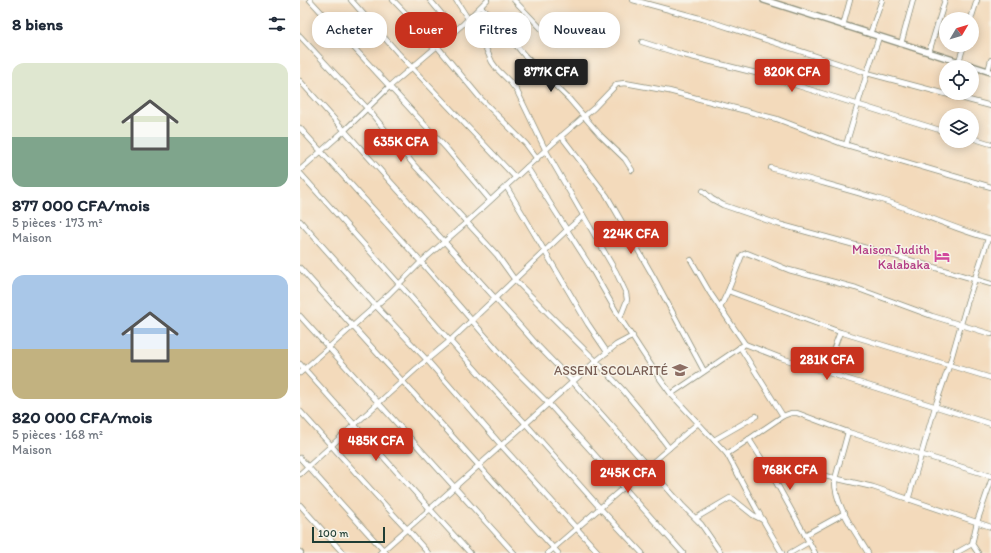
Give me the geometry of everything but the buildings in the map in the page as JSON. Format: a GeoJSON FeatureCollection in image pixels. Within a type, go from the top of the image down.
{"type":"FeatureCollection","features":[{"type":"Feature","properties":{"kind":"street"},"geometry":{"type":"LineString","coordinates":[[310,0],[447,149],[490,200]]}},
{"type":"Feature","properties":{"kind":"street"},"geometry":{"type":"LineString","coordinates":[[350,0],[515,177]]}},
{"type":"Feature","properties":{"kind":"street"},"geometry":{"type":"LineString","coordinates":[[393,0],[404,12]]}},
{"type":"Feature","properties":{"kind":"street"},"geometry":{"type":"LineString","coordinates":[[430,0],[440,12]]}},
{"type":"Feature","properties":{"kind":"street"},"geometry":{"type":"LineString","coordinates":[[456,0],[465,16]]}},
{"type":"Feature","properties":{"kind":"street"},"geometry":{"type":"LineString","coordinates":[[476,12],[487,0]]}},
{"type":"Feature","properties":{"kind":"street"},"geometry":{"type":"LineString","coordinates":[[514,0],[539,26]]}},
{"type":"Feature","properties":{"kind":"street"},"geometry":{"type":"LineString","coordinates":[[633,0],[710,21],[866,73],[991,106]]}},
{"type":"Feature","properties":{"kind":"street"},"geometry":{"type":"LineString","coordinates":[[764,0],[843,26],[956,60]]}},
{"type":"Feature","properties":{"kind":"street"},"geometry":{"type":"LineString","coordinates":[[843,26],[850,0]]}},
{"type":"Feature","properties":{"kind":"street"},"geometry":{"type":"LineString","coordinates":[[870,34],[882,0]]}},
{"type":"Feature","properties":{"kind":"street"},"geometry":{"type":"LineString","coordinates":[[901,44],[913,0]]}},
{"type":"Feature","properties":{"kind":"street"},"geometry":{"type":"LineString","coordinates":[[929,52],[945,0]]}},
{"type":"Feature","properties":{"kind":"street"},"geometry":{"type":"LineString","coordinates":[[973,12],[977,0]]}},
{"type":"Feature","properties":{"kind":"street"},"geometry":{"type":"LineString","coordinates":[[481,7],[496,21],[525,56],[569,99],[600,136],[625,159],[632,170]]}},
{"type":"Feature","properties":{"kind":"street"},"geometry":{"type":"LineString","coordinates":[[457,28],[465,22]]}},
{"type":"Feature","properties":{"kind":"street"},"geometry":{"type":"LineString","coordinates":[[300,36],[368,108],[414,165],[497,255],[515,280],[596,361],[644,415],[669,448]]}},
{"type":"Feature","properties":{"kind":"street"},"geometry":{"type":"LineString","coordinates":[[846,145],[866,73],[879,37]]}},
{"type":"Feature","properties":{"kind":"street"},"geometry":{"type":"LineString","coordinates":[[642,42],[680,54],[760,74],[939,130]]}},
{"type":"Feature","properties":{"kind":"street"},"geometry":{"type":"LineString","coordinates":[[300,170],[433,48]]}},
{"type":"Feature","properties":{"kind":"street"},"geometry":{"type":"LineString","coordinates":[[438,48],[481,99],[526,144],[537,159]]}},
{"type":"Feature","properties":{"kind":"street"},"geometry":{"type":"LineString","coordinates":[[486,48],[497,70],[517,90],[546,150],[616,272],[626,293],[626,300],[620,318]]}},
{"type":"Feature","properties":{"kind":"street"},"geometry":{"type":"LineString","coordinates":[[979,67],[990,71],[991,60]]}},
{"type":"Feature","properties":{"kind":"street"},"geometry":{"type":"LineString","coordinates":[[300,80],[539,347],[573,382],[647,467],[696,518],[721,553]]}},
{"type":"Feature","properties":{"kind":"street"},"geometry":{"type":"LineString","coordinates":[[300,374],[421,262],[537,159],[617,84],[625,83],[669,91],[777,119],[846,145],[991,187]]}},
{"type":"Feature","properties":{"kind":"street"},"geometry":{"type":"LineString","coordinates":[[300,128],[421,262],[514,369],[549,404],[683,553]]}},
{"type":"Feature","properties":{"kind":"street"},"geometry":{"type":"LineString","coordinates":[[561,136],[607,196],[653,276],[704,371]]}},
{"type":"Feature","properties":{"kind":"street"},"geometry":{"type":"LineString","coordinates":[[979,140],[991,144]]}},
{"type":"Feature","properties":{"kind":"street"},"geometry":{"type":"LineString","coordinates":[[527,168],[593,271],[620,318],[658,376],[671,394],[727,454],[782,553]]}},
{"type":"Feature","properties":{"kind":"street"},"geometry":{"type":"LineString","coordinates":[[771,168],[808,180],[880,199],[950,226],[989,239],[974,279],[908,500]]}},
{"type":"Feature","properties":{"kind":"street"},"geometry":{"type":"LineString","coordinates":[[300,173],[449,341],[642,553]]}},
{"type":"Feature","properties":{"kind":"street"},"geometry":{"type":"LineString","coordinates":[[506,186],[588,324],[607,352]]}},
{"type":"Feature","properties":{"kind":"street"},"geometry":{"type":"LineString","coordinates":[[703,191],[712,199],[723,205],[778,224],[991,284]]}},
{"type":"Feature","properties":{"kind":"street"},"geometry":{"type":"LineString","coordinates":[[300,474],[472,321],[583,216]]}},
{"type":"Feature","properties":{"kind":"street"},"geometry":{"type":"LineString","coordinates":[[300,221],[375,305],[427,360],[500,445],[599,553]]}},
{"type":"Feature","properties":{"kind":"street"},"geometry":{"type":"LineString","coordinates":[[720,308],[742,255],[747,253],[789,270],[856,288],[960,326],[991,334]]}},
{"type":"Feature","properties":{"kind":"street"},"geometry":{"type":"LineString","coordinates":[[691,260],[720,308],[745,344],[781,358],[991,424]]}},
{"type":"Feature","properties":{"kind":"street"},"geometry":{"type":"LineString","coordinates":[[300,268],[558,553]]}},
{"type":"Feature","properties":{"kind":"street"},"geometry":{"type":"LineString","coordinates":[[728,291],[840,332],[991,378]]}},
{"type":"Feature","properties":{"kind":"street"},"geometry":{"type":"LineString","coordinates":[[300,316],[514,553]]}},
{"type":"Feature","properties":{"kind":"street"},"geometry":{"type":"LineString","coordinates":[[825,372],[840,332]]}},
{"type":"Feature","properties":{"kind":"street"},"geometry":{"type":"LineString","coordinates":[[300,458],[383,552],[500,445],[549,404],[596,361],[607,352],[633,336]]}},
{"type":"Feature","properties":{"kind":"street"},"geometry":{"type":"LineString","coordinates":[[671,394],[745,344]]}},
{"type":"Feature","properties":{"kind":"street"},"geometry":{"type":"LineString","coordinates":[[740,347],[783,416]]}},
{"type":"Feature","properties":{"kind":"street"},"geometry":{"type":"LineString","coordinates":[[300,364],[470,553]]}},
{"type":"Feature","properties":{"kind":"street"},"geometry":{"type":"LineString","coordinates":[[300,411],[428,553]]}},
{"type":"Feature","properties":{"kind":"street"},"geometry":{"type":"LineString","coordinates":[[727,454],[783,416],[797,412],[848,432],[898,446],[921,455],[991,476]]}},
{"type":"Feature","properties":{"kind":"street"},"geometry":{"type":"LineString","coordinates":[[714,440],[756,416]]}},
{"type":"Feature","properties":{"kind":"street"},"geometry":{"type":"LineString","coordinates":[[548,553],[698,423]]}},
{"type":"Feature","properties":{"kind":"street"},"geometry":{"type":"LineString","coordinates":[[848,432],[835,479],[836,493],[845,513],[868,553]]}},
{"type":"Feature","properties":{"kind":"street"},"geometry":{"type":"LineString","coordinates":[[749,439],[772,475],[815,553]]}},
{"type":"Feature","properties":{"kind":"street"},"geometry":{"type":"LineString","coordinates":[[772,475],[785,470],[794,469],[873,487],[991,527]]}},
{"type":"Feature","properties":{"kind":"street"},"geometry":{"type":"LineString","coordinates":[[978,553],[972,544],[977,522],[991,481]]}},
{"type":"Feature","properties":{"kind":"street"},"geometry":{"type":"LineString","coordinates":[[696,518],[730,498],[733,498],[753,515],[763,520]]}},
{"type":"Feature","properties":{"kind":"street"},"geometry":{"type":"LineString","coordinates":[[300,505],[343,553]]}},
{"type":"Feature","properties":{"kind":"street"},"geometry":{"type":"LineString","coordinates":[[805,535],[845,513]]}},
{"type":"Feature","properties":{"kind":"street"},"geometry":{"type":"LineString","coordinates":[[790,553],[809,542]]}},
{"type":"Feature","properties":{"kind":"street"},"geometry":{"type":"LineString","coordinates":[[956,553],[972,544]]}},
{"type":"Feature","properties":{"kind":"place","name":"Maison Judith Kalabaka"},"geometry":{"type":"Point","coordinates":[942,256]}},
{"type":"Feature","properties":{"kind":"place","name":"ASSENI SCOLARITÉ"},"geometry":{"type":"Point","coordinates":[680,370]}}]}
